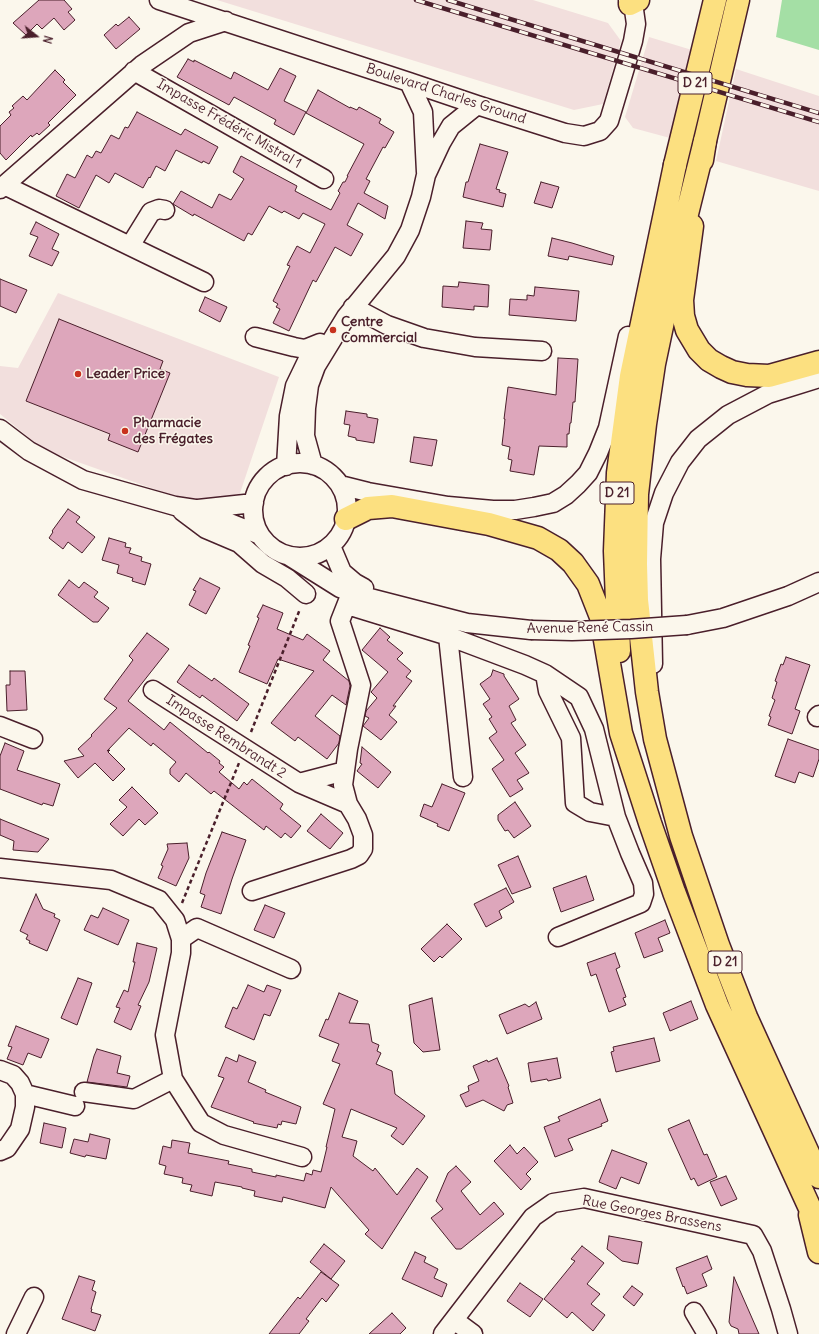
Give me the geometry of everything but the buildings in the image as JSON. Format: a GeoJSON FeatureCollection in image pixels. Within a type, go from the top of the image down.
{"type":"FeatureCollection","features":[{"type":"Feature","properties":{"kind":"main road","name":"D 21"},"geometry":{"type":"LineString","coordinates":[[650,823],[626,710],[620,653],[615,551],[618,473],[631,376],[675,165],[715,0]]}},
{"type":"Feature","properties":{"kind":"main road","name":"D 21"},"geometry":{"type":"LineString","coordinates":[[738,0],[675,264],[654,364],[637,494],[637,600],[646,692],[655,739],[681,836],[718,945],[746,1017],[819,1177]]}},
{"type":"Feature","properties":{"kind":"main road"},"geometry":{"type":"LineString","coordinates":[[705,141],[682,300],[686,330],[691,340],[709,360],[732,372],[747,376],[769,376],[819,362]]}},
{"type":"Feature","properties":{"kind":"main road"},"geometry":{"type":"LineString","coordinates":[[346,519],[368,508],[392,506],[489,524],[538,538],[559,550],[573,564],[588,584],[601,617],[621,733],[674,892],[717,1006],[819,1228]]}},
{"type":"Feature","properties":{"kind":"main road"},"geometry":{"type":"LineString","coordinates":[[807,1202],[819,1252]]}},
{"type":"Feature","properties":{"kind":"street","name":"Boulevard Charles Ground"},"geometry":{"type":"LineString","coordinates":[[159,0],[477,105],[565,133],[584,136],[600,131],[609,121],[633,41],[636,24],[632,1]]}},
{"type":"Feature","properties":{"kind":"street"},"geometry":{"type":"LineString","coordinates":[[194,11],[138,68],[2,187],[204,282]]}},
{"type":"Feature","properties":{"kind":"street"},"geometry":{"type":"LineString","coordinates":[[138,68],[189,32],[226,22]]}},
{"type":"Feature","properties":{"kind":"street","name":"Impasse Frédéric Mistral 1"},"geometry":{"type":"LineString","coordinates":[[138,68],[324,178]]}},
{"type":"Feature","properties":{"kind":"street"},"geometry":{"type":"LineString","coordinates":[[409,82],[423,112],[426,175]]}},
{"type":"Feature","properties":{"kind":"street"},"geometry":{"type":"LineString","coordinates":[[286,466],[289,416],[295,386],[307,360],[320,343],[377,281],[396,256],[410,230],[421,197],[426,175],[440,143],[451,126],[477,105]]}},
{"type":"Feature","properties":{"kind":"street","name":"D 21"},"geometry":{"type":"LineString","coordinates":[[340,485],[448,506],[493,510],[534,508],[553,503],[566,495],[578,484],[588,473],[608,428],[633,317],[675,165]]}},
{"type":"Feature","properties":{"kind":"street"},"geometry":{"type":"LineString","coordinates":[[130,246],[151,212],[159,209],[165,210]]}},
{"type":"Feature","properties":{"kind":"street"},"geometry":{"type":"LineString","coordinates":[[350,312],[424,338],[475,347],[542,351]]}},
{"type":"Feature","properties":{"kind":"street"},"geometry":{"type":"LineString","coordinates":[[313,465],[305,436],[309,385],[316,366],[350,312]]}},
{"type":"Feature","properties":{"kind":"street"},"geometry":{"type":"LineString","coordinates":[[255,337],[305,349],[320,343]]}},
{"type":"Feature","properties":{"kind":"street"},"geometry":{"type":"LineString","coordinates":[[655,739],[651,559],[654,523],[664,493],[680,462],[698,439],[728,415],[768,394],[819,378]]}},
{"type":"Feature","properties":{"kind":"street"},"geometry":{"type":"LineString","coordinates":[[0,430],[30,451],[83,480],[175,506],[195,509],[260,535]]}},
{"type":"Feature","properties":{"kind":"street"},"geometry":{"type":"LineString","coordinates":[[299,463],[313,465],[323,469],[333,476],[340,485],[345,496],[347,508],[346,519],[341,534],[331,546],[318,554],[311,556],[289,556],[278,552],[260,535],[255,525],[253,514],[254,503],[258,490],[265,479],[274,471],[299,463]]}},
{"type":"Feature","properties":{"kind":"street"},"geometry":{"type":"LineString","coordinates":[[195,509],[254,503]]}},
{"type":"Feature","properties":{"kind":"street"},"geometry":{"type":"LineString","coordinates":[[175,506],[206,529],[239,543],[263,564],[288,578],[306,594]]}},
{"type":"Feature","properties":{"kind":"street"},"geometry":{"type":"LineString","coordinates":[[331,546],[351,593],[448,636],[545,674],[579,697],[594,729],[616,817],[643,883],[644,894],[641,903],[558,937]]}},
{"type":"Feature","properties":{"kind":"street","name":"Avenue René Cassin"},"geometry":{"type":"LineString","coordinates":[[289,556],[340,588],[351,593],[388,601],[467,623],[531,630],[572,631],[687,625],[723,618],[745,611],[788,596],[819,582]]}},
{"type":"Feature","properties":{"kind":"street","name":"Avenue René Cassin"},"geometry":{"type":"LineString","coordinates":[[745,611],[819,569]]}},
{"type":"Feature","properties":{"kind":"street"},"geometry":{"type":"LineString","coordinates":[[252,891],[351,859],[359,855],[363,849],[363,835],[357,819],[348,804],[343,785],[361,685],[340,621],[351,593]]}},
{"type":"Feature","properties":{"kind":"street"},"geometry":{"type":"LineString","coordinates":[[448,636],[463,777]]}},
{"type":"Feature","properties":{"kind":"street"},"geometry":{"type":"LineString","coordinates":[[545,674],[548,691],[571,738],[574,803],[590,812],[616,817]]}},
{"type":"Feature","properties":{"kind":"street","name":"Impasse Rembrandt 2"},"geometry":{"type":"LineString","coordinates":[[153,690],[299,783],[348,804]]}},
{"type":"Feature","properties":{"kind":"street"},"geometry":{"type":"LineString","coordinates":[[0,726],[33,739]]}},
{"type":"Feature","properties":{"kind":"street","name":"Impasse Rembrandt 2"},"geometry":{"type":"LineString","coordinates":[[299,783],[345,771]]}},
{"type":"Feature","properties":{"kind":"street"},"geometry":{"type":"LineString","coordinates":[[0,868],[110,880],[158,900],[175,920],[182,939],[181,953],[165,1034],[173,1079],[201,1123],[224,1135],[302,1156]]}},
{"type":"Feature","properties":{"kind":"street"},"geometry":{"type":"LineString","coordinates":[[182,939],[197,928],[291,969]]}},
{"type":"Feature","properties":{"kind":"street"},"geometry":{"type":"LineString","coordinates":[[0,1070],[13,1075],[23,1088],[25,1107],[20,1129],[7,1148],[0,1151]]}},
{"type":"Feature","properties":{"kind":"street"},"geometry":{"type":"LineString","coordinates":[[23,1088],[79,1099],[134,1099],[173,1079]]}},
{"type":"Feature","properties":{"kind":"street","name":"Rue Georges Brassens"},"geometry":{"type":"LineString","coordinates":[[443,1334],[533,1217],[553,1203],[584,1198],[753,1235],[762,1251],[782,1309],[788,1334]]}},
{"type":"Feature","properties":{"kind":"street"},"geometry":{"type":"LineString","coordinates":[[16,1334],[34,1296]]}},
{"type":"Feature","properties":{"kind":"street"},"geometry":{"type":"LineString","coordinates":[[694,1312],[707,1334]]}},
{"type":"Feature","properties":{"kind":"street"},"geometry":{"type":"LineString","coordinates":[[454,1320],[473,1334]]}},
{"type":"Feature","properties":{"kind":"path"},"geometry":{"type":"LineString","coordinates":[[175,920],[306,594]]}},
{"type":"Feature","properties":{"kind":"shaded area"},"geometry":{"type":"Polygon","coordinates":[[[217,0],[533,0],[608,23],[621,41],[603,104],[574,110],[217,0]]]}},
{"type":"Feature","properties":{"kind":"shaded area"},"geometry":{"type":"Polygon","coordinates":[[[649,37],[692,50],[670,138],[633,128],[625,117],[649,37]]]}},
{"type":"Feature","properties":{"kind":"shaded area"},"geometry":{"type":"Polygon","coordinates":[[[736,69],[819,96],[819,191],[716,161],[736,69]]]}},
{"type":"Feature","properties":{"kind":"shaded area"},"geometry":{"type":"Polygon","coordinates":[[[58,293],[279,377],[236,505],[185,500],[44,450],[0,414],[0,366],[18,368],[58,293]]]}},
{"type":"Feature","properties":{"kind":"green space"},"geometry":{"type":"Polygon","coordinates":[[[782,0],[819,0],[819,50],[776,37],[782,0]]]}},
{"type":"Feature","properties":{"kind":"railway"},"geometry":{"type":"LineString","coordinates":[[416,0],[819,122]]}},
{"type":"Feature","properties":{"kind":"railway"},"geometry":{"type":"LineString","coordinates":[[448,0],[819,113]]}},
{"type":"Feature","properties":{"kind":"place","name":"Centre Commercial"},"geometry":{"type":"Point","coordinates":[333,330]}},
{"type":"Feature","properties":{"kind":"place","name":"Leader Price"},"geometry":{"type":"Point","coordinates":[78,374]}},
{"type":"Feature","properties":{"kind":"place","name":"Pharmacie des Frégates"},"geometry":{"type":"Point","coordinates":[125,431]}}]}
